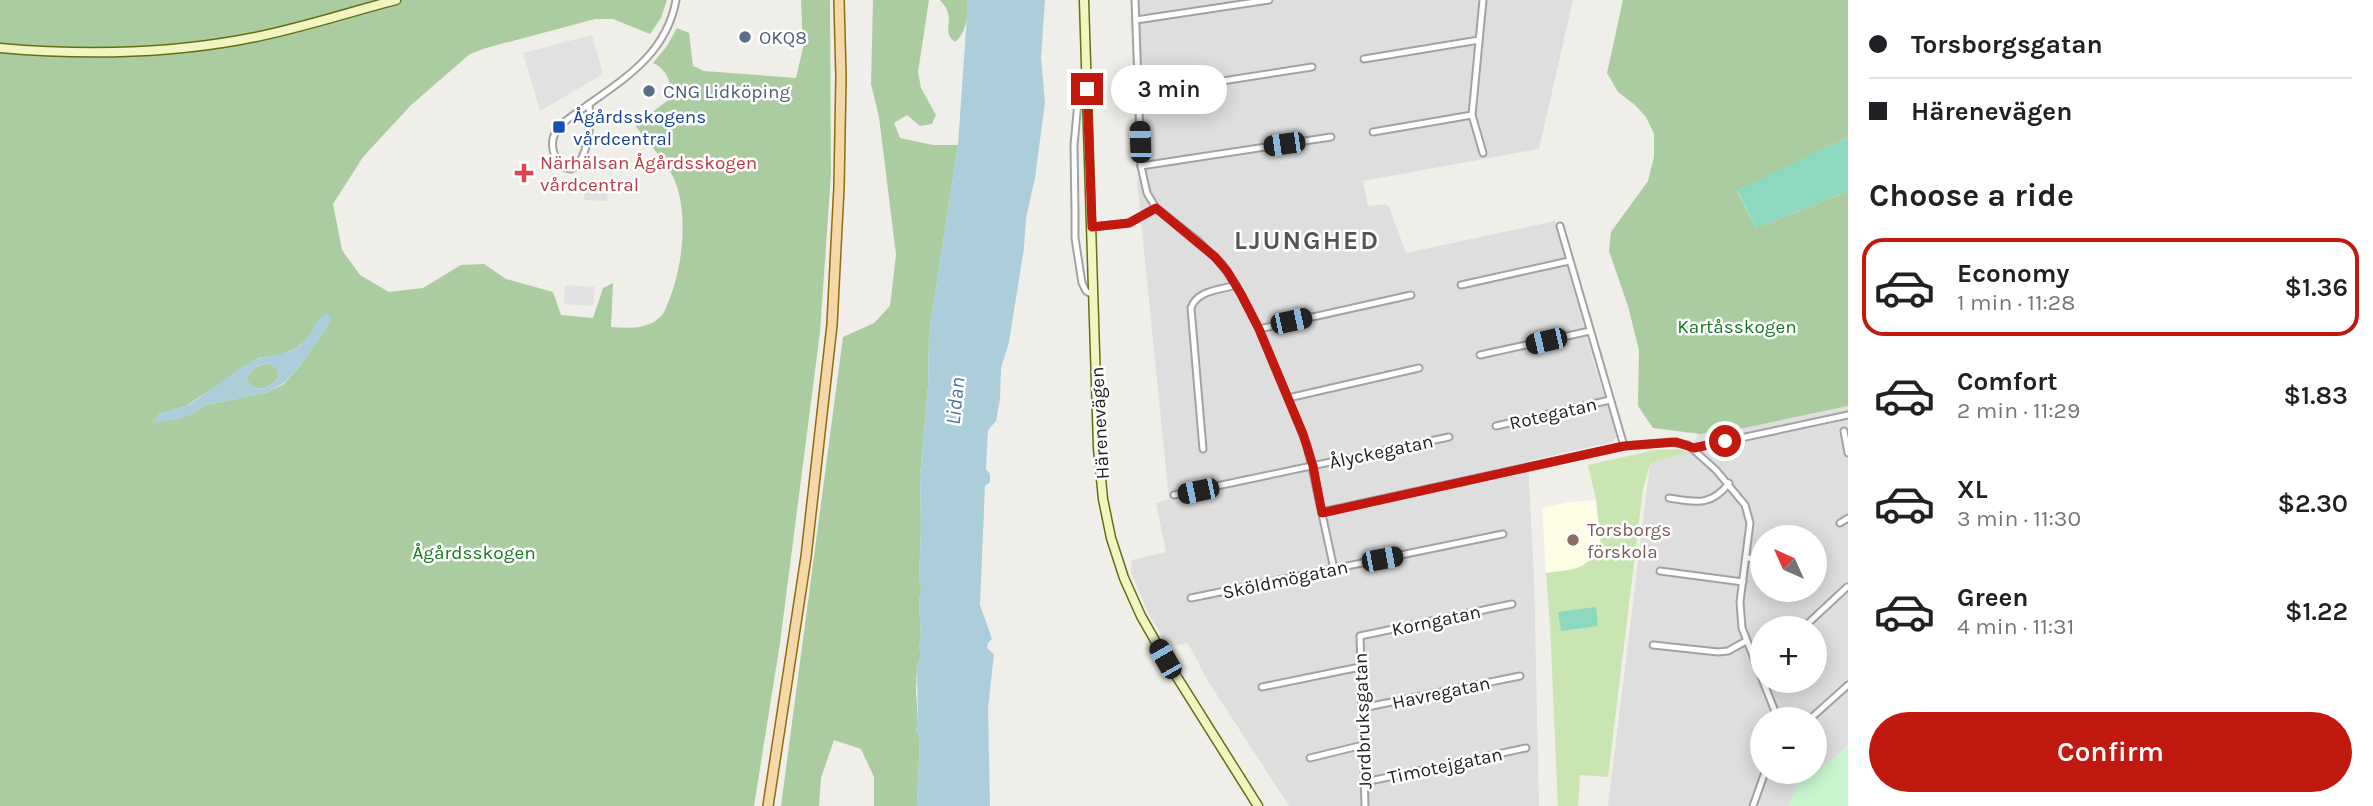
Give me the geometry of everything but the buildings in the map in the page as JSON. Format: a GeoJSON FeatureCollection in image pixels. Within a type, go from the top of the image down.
{"type":"FeatureCollection","features":[{"type":"Feature","properties":{"kind":"main road"},"geometry":{"type":"LineString","coordinates":[[768,806],[806,557],[832,325],[840,174],[839,0]]}},
{"type":"Feature","properties":{"kind":"street"},"geometry":{"type":"LineString","coordinates":[[0,48],[132,52],[197,46],[242,40],[396,0]]}},
{"type":"Feature","properties":{"kind":"street"},"geometry":{"type":"LineString","coordinates":[[589,105],[587,142],[581,162],[571,169],[566,169],[560,166],[554,152],[554,135],[559,127],[635,70],[654,50],[667,31],[676,0]]}},
{"type":"Feature","properties":{"kind":"street","name":"Härenevägen"},"geometry":{"type":"LineString","coordinates":[[1084,0],[1101,478],[1109,528],[1124,578],[1141,616],[1165,659],[1258,806]]}},
{"type":"Feature","properties":{"kind":"street"},"geometry":{"type":"LineString","coordinates":[[1135,0],[1141,166],[1147,193],[1156,208],[1210,252],[1227,271],[1259,329],[1289,398],[1313,466],[1334,569]]}},
{"type":"Feature","properties":{"kind":"street"},"geometry":{"type":"LineString","coordinates":[[1136,20],[1269,0]]}},
{"type":"Feature","properties":{"kind":"street"},"geometry":{"type":"LineString","coordinates":[[1483,0],[1472,115],[1483,153]]}},
{"type":"Feature","properties":{"kind":"street"},"geometry":{"type":"LineString","coordinates":[[1364,59],[1479,40]]}},
{"type":"Feature","properties":{"kind":"street"},"geometry":{"type":"LineString","coordinates":[[1139,94],[1312,67]]}},
{"type":"Feature","properties":{"kind":"street"},"geometry":{"type":"LineString","coordinates":[[1087,89],[1078,102],[1074,212],[1082,284],[1086,291],[1094,296]]}},
{"type":"Feature","properties":{"kind":"street"},"geometry":{"type":"LineString","coordinates":[[1373,132],[1472,115]]}},
{"type":"Feature","properties":{"kind":"street"},"geometry":{"type":"LineString","coordinates":[[1141,166],[1331,137]]}},
{"type":"Feature","properties":{"kind":"street"},"geometry":{"type":"LineString","coordinates":[[1092,227],[1129,223],[1156,208]]}},
{"type":"Feature","properties":{"kind":"street"},"geometry":{"type":"LineString","coordinates":[[1560,226],[1624,446]]}},
{"type":"Feature","properties":{"kind":"street"},"geometry":{"type":"LineString","coordinates":[[1461,285],[1569,261]]}},
{"type":"Feature","properties":{"kind":"street"},"geometry":{"type":"LineString","coordinates":[[1203,449],[1192,304],[1200,295],[1236,285]]}},
{"type":"Feature","properties":{"kind":"street"},"geometry":{"type":"LineString","coordinates":[[1259,329],[1411,295]]}},
{"type":"Feature","properties":{"kind":"street"},"geometry":{"type":"LineString","coordinates":[[1480,355],[1590,331]]}},
{"type":"Feature","properties":{"kind":"street"},"geometry":{"type":"LineString","coordinates":[[1289,398],[1419,368]]}},
{"type":"Feature","properties":{"kind":"street","name":"Rotegatan"},"geometry":{"type":"LineString","coordinates":[[1496,426],[1610,400]]}},
{"type":"Feature","properties":{"kind":"street"},"geometry":{"type":"LineString","coordinates":[[1694,448],[1848,415]]}},
{"type":"Feature","properties":{"kind":"street"},"geometry":{"type":"LineString","coordinates":[[1844,431],[1848,453]]}},
{"type":"Feature","properties":{"kind":"street","name":"Ålyckegatan"},"geometry":{"type":"LineString","coordinates":[[1174,495],[1449,436]]}},
{"type":"Feature","properties":{"kind":"street"},"geometry":{"type":"LineString","coordinates":[[1322,513],[1624,446],[1676,442],[1694,448],[1742,498],[1749,514],[1740,613],[1750,649]]}},
{"type":"Feature","properties":{"kind":"street"},"geometry":{"type":"LineString","coordinates":[[1669,498],[1703,501],[1718,495],[1729,484]]}},
{"type":"Feature","properties":{"kind":"street"},"geometry":{"type":"LineString","coordinates":[[1840,523],[1848,518]]}},
{"type":"Feature","properties":{"kind":"street","name":"Sköldmögatan"},"geometry":{"type":"LineString","coordinates":[[1191,598],[1503,534]]}},
{"type":"Feature","properties":{"kind":"street"},"geometry":{"type":"LineString","coordinates":[[1746,558],[1750,558]]}},
{"type":"Feature","properties":{"kind":"street"},"geometry":{"type":"LineString","coordinates":[[1660,571],[1743,582]]}},
{"type":"Feature","properties":{"kind":"street"},"geometry":{"type":"LineString","coordinates":[[1816,616],[1847,587]]}},
{"type":"Feature","properties":{"kind":"street","name":"Korngatan"},"geometry":{"type":"LineString","coordinates":[[1360,636],[1512,604]]}},
{"type":"Feature","properties":{"kind":"street","name":"Jordbruksgatan"},"geometry":{"type":"LineString","coordinates":[[1360,636],[1365,806]]}},
{"type":"Feature","properties":{"kind":"street"},"geometry":{"type":"LineString","coordinates":[[1653,645],[1718,652],[1728,651],[1746,641]]}},
{"type":"Feature","properties":{"kind":"street"},"geometry":{"type":"LineString","coordinates":[[1262,687],[1360,667]]}},
{"type":"Feature","properties":{"kind":"street","name":"Havregatan"},"geometry":{"type":"LineString","coordinates":[[1362,708],[1520,676]]}},
{"type":"Feature","properties":{"kind":"street"},"geometry":{"type":"LineString","coordinates":[[1823,707],[1848,685]]}},
{"type":"Feature","properties":{"kind":"street"},"geometry":{"type":"LineString","coordinates":[[1310,758],[1363,745]]}},
{"type":"Feature","properties":{"kind":"street","name":"Timotejgatan"},"geometry":{"type":"LineString","coordinates":[[1365,782],[1526,748]]}},
{"type":"Feature","properties":{"kind":"street"},"geometry":{"type":"LineString","coordinates":[[1753,806],[1761,784]]}},
{"type":"Feature","properties":{"kind":"shaded area"},"geometry":{"type":"Polygon","coordinates":[[[1139,0],[1573,0],[1539,149],[1363,181],[1368,206],[1385,204],[1389,207],[1406,253],[1555,221],[1615,429],[1616,437],[1613,442],[1528,461],[1534,577],[1539,806],[1289,806],[1206,678],[1190,647],[1187,643],[1169,647],[1147,611],[1131,572],[1132,560],[1166,552],[1156,503],[1169,499],[1137,181],[1145,161],[1139,0]]]}},
{"type":"Feature","properties":{"kind":"shaded area"},"geometry":{"type":"Polygon","coordinates":[[[592,35],[603,74],[540,111],[523,53],[592,35]]]}},
{"type":"Feature","properties":{"kind":"shaded area"},"geometry":{"type":"Polygon","coordinates":[[[585,180],[609,181],[607,201],[584,200],[585,180]]]}},
{"type":"Feature","properties":{"kind":"shaded area"},"geometry":{"type":"Polygon","coordinates":[[[565,285],[595,287],[593,306],[564,304],[565,285]]]}},
{"type":"Feature","properties":{"kind":"shaded area"},"geometry":{"type":"Polygon","coordinates":[[[1848,406],[1848,745],[1827,764],[1827,707],[1750,707],[1750,784],[1797,784],[1789,806],[1608,806],[1650,464],[1687,452],[1699,434],[1744,428],[1848,406]]]}},
{"type":"Feature","properties":{"kind":"shaded area","name":"Torsborgs förskola"},"geometry":{"type":"Polygon","coordinates":[[[1596,500],[1601,546],[1589,563],[1580,568],[1546,573],[1542,508],[1596,500]]]}},
{"type":"Feature","properties":{"kind":"green space","name":"Ågårdsskogen"},"geometry":{"type":"Polygon","coordinates":[[[0,0],[667,0],[661,18],[650,34],[613,19],[595,19],[470,54],[411,105],[363,157],[333,204],[342,250],[360,275],[389,292],[423,288],[461,265],[484,264],[506,279],[553,292],[561,315],[593,318],[603,288],[613,283],[611,327],[625,328],[645,326],[663,314],[674,286],[681,254],[681,202],[677,187],[667,167],[635,125],[671,98],[668,77],[653,63],[677,28],[689,33],[693,66],[704,71],[796,78],[803,48],[801,0],[830,0],[831,174],[820,332],[780,643],[754,806],[0,806],[0,0]],[[330,323],[315,325],[307,339],[296,348],[283,354],[259,358],[186,406],[160,414],[153,422],[178,419],[206,405],[268,392],[284,384],[330,323]]]}},
{"type":"Feature","properties":{"kind":"green space"},"geometry":{"type":"Polygon","coordinates":[[[873,0],[929,0],[918,72],[921,88],[936,115],[932,124],[920,126],[907,115],[894,123],[900,138],[933,145],[958,145],[929,334],[928,387],[920,477],[919,579],[922,590],[919,600],[921,654],[917,667],[916,690],[916,730],[920,737],[917,806],[874,806],[874,777],[861,749],[834,740],[821,778],[819,806],[781,806],[843,337],[874,323],[890,306],[896,255],[879,117],[871,84],[873,0]]]}},
{"type":"Feature","properties":{"kind":"green space"},"geometry":{"type":"Polygon","coordinates":[[[940,0],[968,0],[965,28],[955,42],[949,33],[948,13],[940,0]]]}},
{"type":"Feature","properties":{"kind":"green space","name":"Kartåsskogen"},"geometry":{"type":"Polygon","coordinates":[[[1623,0],[1848,0],[1848,137],[1737,191],[1756,228],[1848,191],[1848,406],[1744,428],[1700,434],[1653,428],[1638,406],[1639,350],[1628,306],[1609,251],[1611,232],[1648,181],[1654,157],[1654,134],[1646,117],[1618,92],[1607,73],[1623,0]]]}},
{"type":"Feature","properties":{"kind":"green space"},"geometry":{"type":"Polygon","coordinates":[[[1848,137],[1848,191],[1756,228],[1737,190],[1848,137]]]}},
{"type":"Feature","properties":{"kind":"green space"},"geometry":{"type":"Polygon","coordinates":[[[270,363],[277,369],[279,376],[268,387],[255,387],[246,380],[255,368],[270,363]]]}},
{"type":"Feature","properties":{"kind":"green space"},"geometry":{"type":"Polygon","coordinates":[[[1679,449],[1687,452],[1650,464],[1643,489],[1608,777],[1580,775],[1578,806],[1558,806],[1546,573],[1578,568],[1589,561],[1601,546],[1596,500],[1588,465],[1655,450],[1679,449]]]}},
{"type":"Feature","properties":{"kind":"green space"},"geometry":{"type":"Polygon","coordinates":[[[1596,607],[1598,626],[1561,631],[1558,612],[1596,607]]]}},
{"type":"Feature","properties":{"kind":"green space"},"geometry":{"type":"Polygon","coordinates":[[[1845,747],[1848,748],[1848,806],[1789,806],[1797,784],[1827,784],[1827,764],[1845,747]]]}},
{"type":"Feature","properties":{"kind":"water","name":"Lidan"},"geometry":{"type":"Polygon","coordinates":[[[968,0],[1045,0],[1041,58],[1045,102],[1009,342],[1001,368],[1000,399],[996,421],[988,430],[986,469],[990,474],[990,482],[985,486],[980,605],[992,639],[987,648],[994,654],[988,708],[990,806],[917,806],[920,737],[916,730],[917,667],[921,654],[919,600],[922,590],[919,579],[920,477],[928,387],[929,334],[958,145],[968,0]]]}},
{"type":"Feature","properties":{"kind":"water"},"geometry":{"type":"Polygon","coordinates":[[[326,313],[331,316],[330,323],[284,383],[268,392],[206,405],[178,419],[152,423],[159,415],[190,404],[249,363],[299,346],[326,313]],[[269,363],[261,365],[252,370],[246,380],[255,387],[268,387],[279,376],[277,369],[269,363]]]}},
{"type":"Feature","properties":{"kind":"place","name":"OKQ8"},"geometry":{"type":"Point","coordinates":[745,37]}},
{"type":"Feature","properties":{"kind":"place","name":"CNG Lidköping"},"geometry":{"type":"Point","coordinates":[649,91]}},
{"type":"Feature","properties":{"kind":"place","name":"Ågårdsskogens vårdcentral"},"geometry":{"type":"Point","coordinates":[559,127]}},
{"type":"Feature","properties":{"kind":"place","name":"Närhälsan Ågårdsskogen vårdcentral"},"geometry":{"type":"Point","coordinates":[524,173]}},
{"type":"Feature","properties":{"kind":"place","name":"Torsborgs förskola"},"geometry":{"type":"Point","coordinates":[1573,540]}},
{"type":"Feature","properties":{"kind":"district","name":"LJUNGHED"},"geometry":{"type":"Point","coordinates":[1307,240]}},
{"type":"Feature","properties":{"kind":"route"},"geometry":{"type":"LineString","coordinates":[[1087,89],[1092,227],[1129,223],[1156,208],[1197,240],[1222,264],[1259,329],[1289,398],[1310,457],[1322,513],[1624,446],[1676,442],[1694,448],[1725,441]]}}]}
